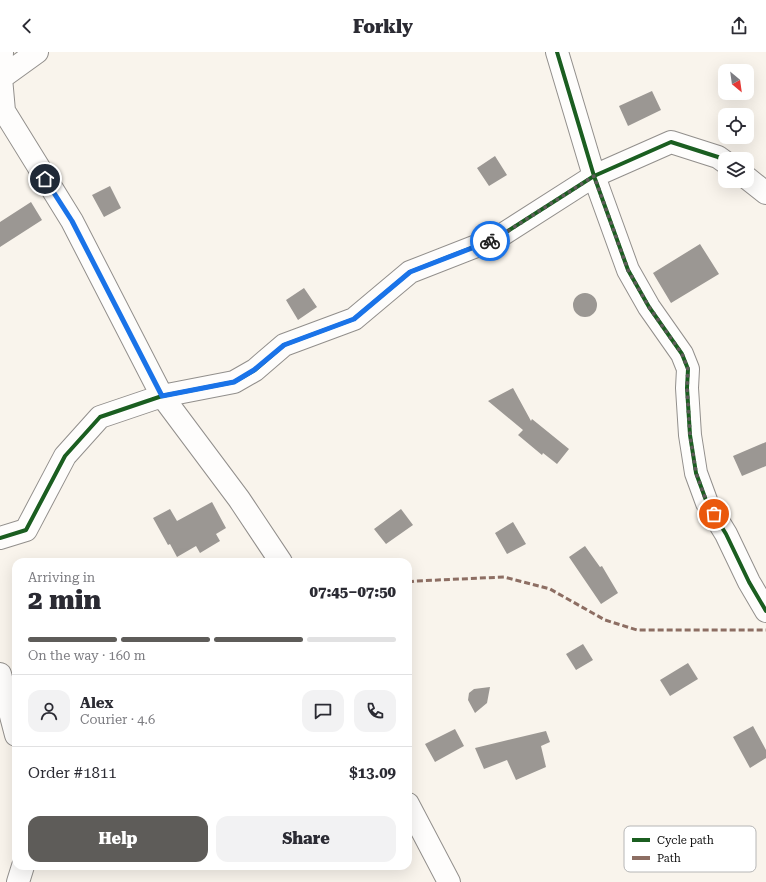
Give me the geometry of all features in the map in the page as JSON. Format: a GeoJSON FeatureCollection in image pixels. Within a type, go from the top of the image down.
{"type":"FeatureCollection","features":[{"type":"Feature","properties":{"kind":"street"},"geometry":{"type":"LineString","coordinates":[[2,52],[2,112],[72,221],[162,396],[239,499],[278,558]]}},
{"type":"Feature","properties":{"kind":"street"},"geometry":{"type":"LineString","coordinates":[[1,78],[37,52]]}},
{"type":"Feature","properties":{"kind":"street"},"geometry":{"type":"LineString","coordinates":[[557,52],[594,176],[628,270],[649,307],[682,354],[688,369],[687,388],[690,435],[696,473],[707,503],[726,534],[749,582],[766,611]]}},
{"type":"Feature","properties":{"kind":"street"},"geometry":{"type":"LineString","coordinates":[[0,538],[26,530],[65,456],[100,417],[162,396],[234,382],[254,370],[284,345],[354,319],[410,272],[497,238],[594,176],[671,142],[718,157]]}},
{"type":"Feature","properties":{"kind":"street"},"geometry":{"type":"LineString","coordinates":[[754,184],[766,193]]}},
{"type":"Feature","properties":{"kind":"street"},"geometry":{"type":"LineString","coordinates":[[0,674],[12,717]]}},
{"type":"Feature","properties":{"kind":"street"},"geometry":{"type":"LineString","coordinates":[[412,811],[450,882]]}},
{"type":"Feature","properties":{"kind":"street"},"geometry":{"type":"LineString","coordinates":[[18,882],[22,870]]}},
{"type":"Feature","properties":{"kind":"building"},"geometry":{"type":"Polygon","coordinates":[[[652,91],[661,110],[628,126],[619,106],[652,91]]]}},
{"type":"Feature","properties":{"kind":"building"},"geometry":{"type":"Polygon","coordinates":[[[495,156],[507,175],[489,186],[477,168],[495,156]]]}},
{"type":"Feature","properties":{"kind":"building"},"geometry":{"type":"Polygon","coordinates":[[[110,186],[121,208],[104,217],[92,195],[110,186]]]}},
{"type":"Feature","properties":{"kind":"building"},"geometry":{"type":"Polygon","coordinates":[[[31,202],[42,220],[0,247],[0,222],[31,202]]]}},
{"type":"Feature","properties":{"kind":"building"},"geometry":{"type":"Polygon","coordinates":[[[700,244],[719,274],[671,303],[653,273],[700,244]]]}},
{"type":"Feature","properties":{"kind":"building"},"geometry":{"type":"Polygon","coordinates":[[[304,288],[317,307],[298,320],[286,300],[304,288]]]}},
{"type":"Feature","properties":{"kind":"building"},"geometry":{"type":"Polygon","coordinates":[[[585,293],[594,296],[597,305],[594,314],[585,317],[576,314],[573,305],[576,296],[585,293]]]}},
{"type":"Feature","properties":{"kind":"building"},"geometry":{"type":"Polygon","coordinates":[[[513,388],[531,421],[532,419],[569,449],[557,464],[543,453],[542,455],[518,435],[523,430],[488,401],[513,388]]]}},
{"type":"Feature","properties":{"kind":"building"},"geometry":{"type":"Polygon","coordinates":[[[766,442],[766,466],[742,476],[733,456],[766,442]]]}},
{"type":"Feature","properties":{"kind":"building"},"geometry":{"type":"Polygon","coordinates":[[[212,502],[226,528],[216,534],[220,541],[200,553],[196,546],[177,557],[170,544],[168,545],[153,518],[170,509],[177,521],[212,502]]]}},
{"type":"Feature","properties":{"kind":"building"},"geometry":{"type":"Polygon","coordinates":[[[401,509],[413,525],[386,544],[374,529],[401,509]]]}},
{"type":"Feature","properties":{"kind":"building"},"geometry":{"type":"Polygon","coordinates":[[[513,522],[526,544],[507,554],[495,533],[513,522]]]}},
{"type":"Feature","properties":{"kind":"building"},"geometry":{"type":"Polygon","coordinates":[[[585,546],[600,567],[602,566],[618,593],[601,604],[569,557],[585,546]]]}},
{"type":"Feature","properties":{"kind":"building"},"geometry":{"type":"Polygon","coordinates":[[[583,644],[593,660],[576,670],[566,654],[583,644]]]}},
{"type":"Feature","properties":{"kind":"building"},"geometry":{"type":"Polygon","coordinates":[[[688,663],[698,679],[670,696],[660,680],[688,663]]]}},
{"type":"Feature","properties":{"kind":"building"},"geometry":{"type":"Polygon","coordinates":[[[490,687],[487,703],[475,713],[468,700],[469,693],[474,689],[490,687]]]}},
{"type":"Feature","properties":{"kind":"building"},"geometry":{"type":"Polygon","coordinates":[[[753,726],[766,750],[766,758],[750,768],[733,737],[753,726]]]}},
{"type":"Feature","properties":{"kind":"building"},"geometry":{"type":"Polygon","coordinates":[[[455,729],[464,746],[435,762],[425,744],[455,729]]]}},
{"type":"Feature","properties":{"kind":"building"},"geometry":{"type":"Polygon","coordinates":[[[546,731],[550,742],[541,746],[546,767],[516,780],[507,760],[484,769],[475,748],[546,731]]]}},
{"type":"Feature","properties":{"kind":"marked path"},"geometry":{"type":"LineString","coordinates":[[412,582],[504,577],[550,589],[605,620],[637,630],[766,630]]}},
{"type":"Feature","properties":{"kind":"cycle path"},"geometry":{"type":"LineString","coordinates":[[557,52],[594,176],[628,270],[649,307],[682,354],[688,369],[687,388],[690,435],[696,473],[707,503],[726,534],[749,582],[766,611]]}},
{"type":"Feature","properties":{"kind":"cycle path"},"geometry":{"type":"LineString","coordinates":[[0,538],[26,530],[65,456],[100,417],[162,396],[234,382],[255,370],[284,345],[354,319],[410,272],[497,238],[594,176],[671,142],[718,157]]}},
{"type":"Feature","properties":{"kind":"way so far"},"geometry":{"type":"LineString","coordinates":[[490,241],[594,176],[628,270],[649,307],[682,354],[688,369],[687,388],[690,435],[696,473],[707,503],[714,514]]}},
{"type":"Feature","properties":{"kind":"route"},"geometry":{"type":"LineString","coordinates":[[45,179],[72,221],[162,396],[234,382],[254,370],[284,345],[354,319],[410,272],[490,241]]}}]}
